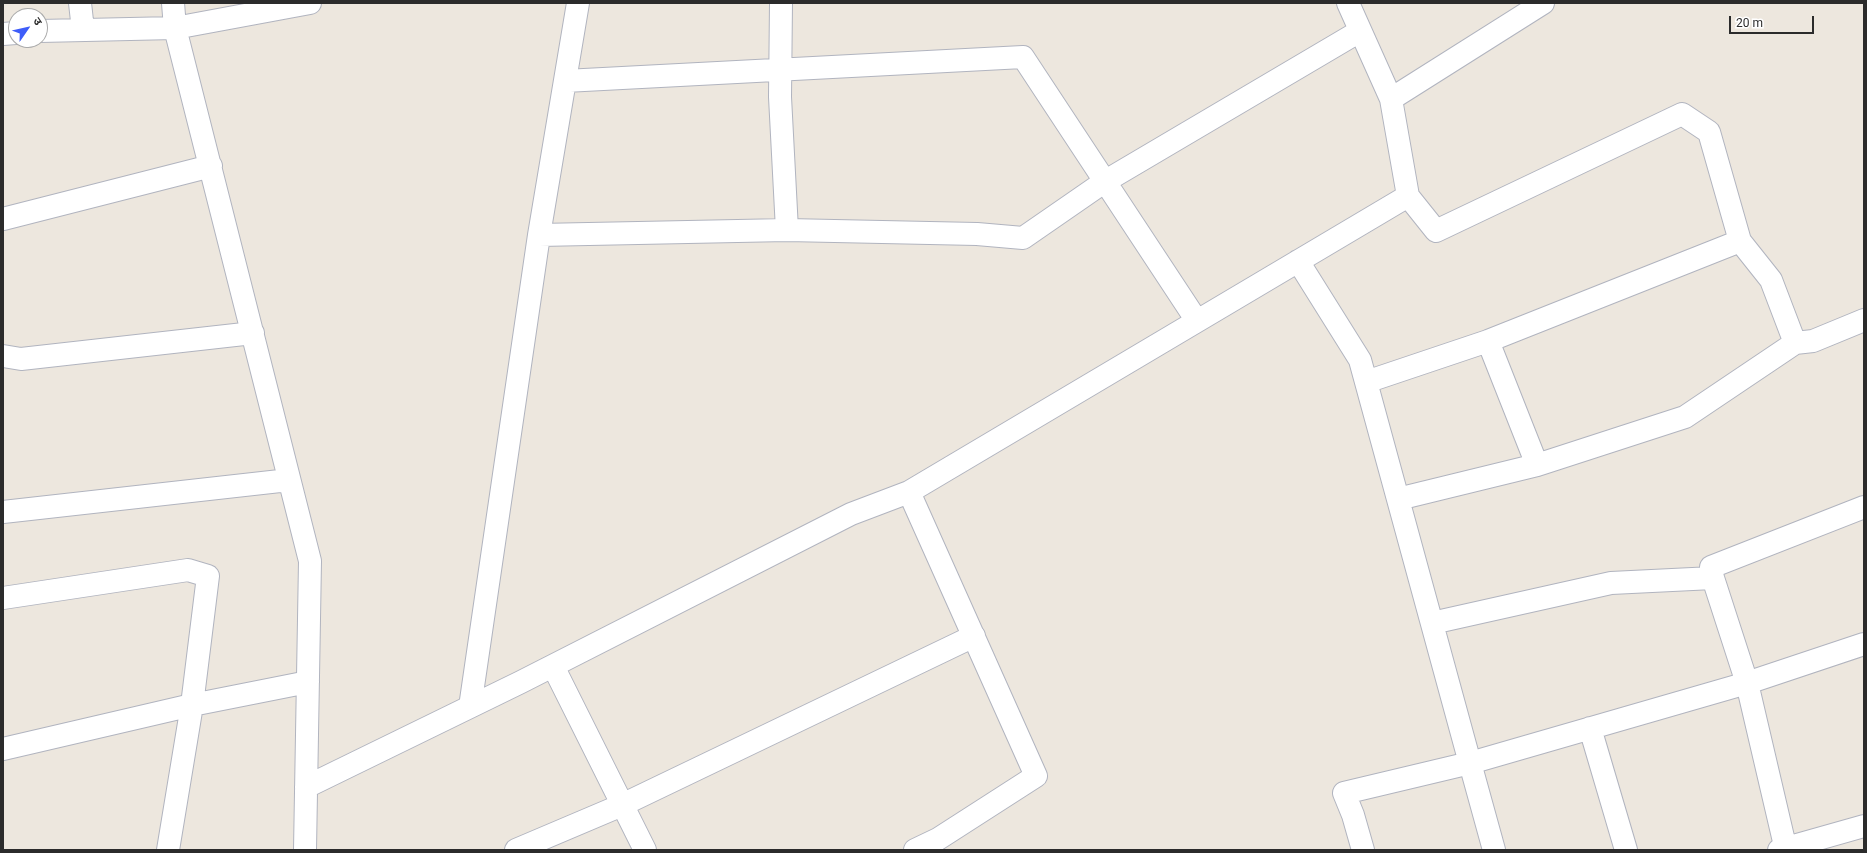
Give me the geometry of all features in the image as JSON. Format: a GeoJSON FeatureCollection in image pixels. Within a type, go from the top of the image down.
{"type":"FeatureCollection","features":[{"type":"Feature","properties":{"kind":"street"},"geometry":{"type":"LineString","coordinates":[[80,3],[83,30]]}},
{"type":"Feature","properties":{"kind":"street"},"geometry":{"type":"LineString","coordinates":[[173,3],[175,28],[310,561],[305,850]]}},
{"type":"Feature","properties":{"kind":"street"},"geometry":{"type":"LineString","coordinates":[[48,31],[175,28],[310,3]]}},
{"type":"Feature","properties":{"kind":"street"},"geometry":{"type":"LineString","coordinates":[[470,707],[539,235],[578,3]]}},
{"type":"Feature","properties":{"kind":"street"},"geometry":{"type":"LineString","coordinates":[[781,3],[780,97],[787,230]]}},
{"type":"Feature","properties":{"kind":"street"},"geometry":{"type":"LineString","coordinates":[[1348,3],[1391,99],[1408,196],[1436,231],[1682,114],[1709,132],[1740,241],[1771,280],[1795,343]]}},
{"type":"Feature","properties":{"kind":"street"},"geometry":{"type":"LineString","coordinates":[[1391,99],[1543,3]]}},
{"type":"Feature","properties":{"kind":"street"},"geometry":{"type":"LineString","coordinates":[[539,235],[787,230],[977,234],[1024,238],[1104,182],[1360,31]]}},
{"type":"Feature","properties":{"kind":"street"},"geometry":{"type":"LineString","coordinates":[[565,81],[1023,57],[1197,321]]}},
{"type":"Feature","properties":{"kind":"street"},"geometry":{"type":"LineString","coordinates":[[3,219],[211,166]]}},
{"type":"Feature","properties":{"kind":"street"},"geometry":{"type":"LineString","coordinates":[[306,787],[553,666],[851,514],[909,492],[1408,196]]}},
{"type":"Feature","properties":{"kind":"street"},"geometry":{"type":"LineString","coordinates":[[1366,382],[1488,341],[1740,241]]}},
{"type":"Feature","properties":{"kind":"street"},"geometry":{"type":"LineString","coordinates":[[1298,261],[1360,360],[1494,850]]}},
{"type":"Feature","properties":{"kind":"street"},"geometry":{"type":"LineString","coordinates":[[1398,499],[1537,465],[1685,417],[1795,343],[1813,341],[1864,320]]}},
{"type":"Feature","properties":{"kind":"street"},"geometry":{"type":"LineString","coordinates":[[3,356],[21,359],[253,333]]}},
{"type":"Feature","properties":{"kind":"street"},"geometry":{"type":"LineString","coordinates":[[1488,341],[1537,465]]}},
{"type":"Feature","properties":{"kind":"street"},"geometry":{"type":"LineString","coordinates":[[3,512],[289,480]]}},
{"type":"Feature","properties":{"kind":"street"},"geometry":{"type":"LineString","coordinates":[[909,492],[1036,776],[940,845],[915,850]]}},
{"type":"Feature","properties":{"kind":"street"},"geometry":{"type":"LineString","coordinates":[[1864,507],[1711,567],[1713,578],[1746,682],[1784,849],[1864,826]]}},
{"type":"Feature","properties":{"kind":"street"},"geometry":{"type":"LineString","coordinates":[[3,598],[188,570],[208,576],[192,706],[168,850]]}},
{"type":"Feature","properties":{"kind":"street"},"geometry":{"type":"LineString","coordinates":[[1432,623],[1611,583],[1713,578]]}},
{"type":"Feature","properties":{"kind":"street"},"geometry":{"type":"LineString","coordinates":[[516,850],[622,805],[974,636]]}},
{"type":"Feature","properties":{"kind":"street"},"geometry":{"type":"LineString","coordinates":[[1363,850],[1353,814],[1344,793],[1470,763],[1746,682],[1864,644]]}},
{"type":"Feature","properties":{"kind":"street"},"geometry":{"type":"LineString","coordinates":[[553,666],[645,850]]}},
{"type":"Feature","properties":{"kind":"street"},"geometry":{"type":"LineString","coordinates":[[3,749],[192,706],[308,682]]}},
{"type":"Feature","properties":{"kind":"street"},"geometry":{"type":"LineString","coordinates":[[1590,728],[1626,850]]}}]}
